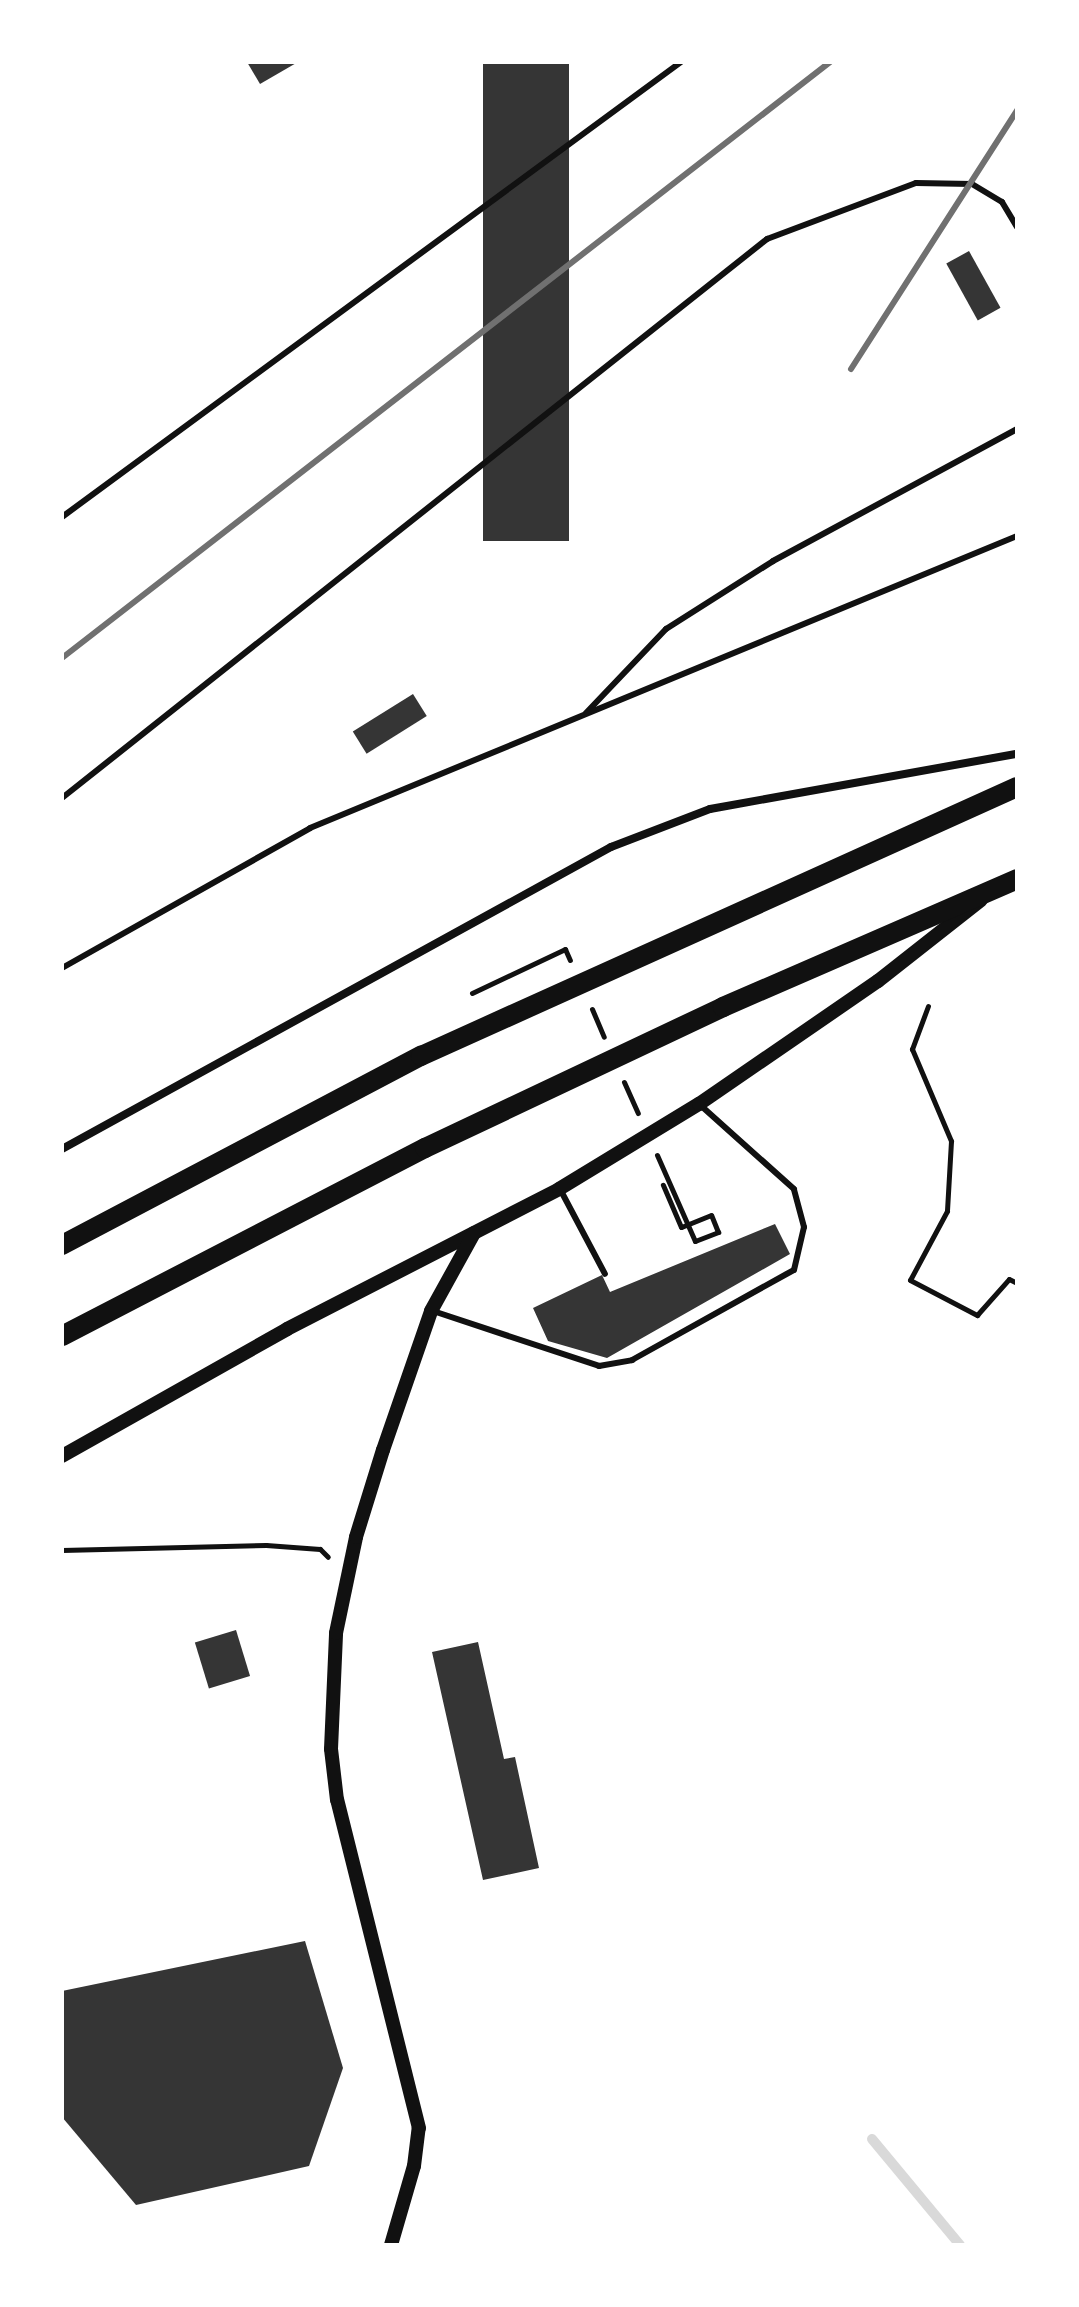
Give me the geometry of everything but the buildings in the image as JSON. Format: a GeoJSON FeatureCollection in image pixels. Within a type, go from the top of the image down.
{"type":"FeatureCollection","features":[{"type":"Feature","properties":{"kind":"main road"},"geometry":{"type":"LineString","coordinates":[[62,1245],[421,1056],[1017,787]]}},
{"type":"Feature","properties":{"kind":"main road"},"geometry":{"type":"LineString","coordinates":[[62,1336],[425,1148],[723,1007],[1007,883]]}},
{"type":"Feature","properties":{"kind":"street"},"geometry":{"type":"LineString","coordinates":[[62,1149],[611,847],[710,809],[1017,754]]}},
{"type":"Feature","properties":{"kind":"street"},"geometry":{"type":"LineString","coordinates":[[62,1456],[475,1230],[559,1189],[699,1104],[878,981],[1007,883]]}},
{"type":"Feature","properties":{"kind":"street"},"geometry":{"type":"LineString","coordinates":[[391,2245],[414,2166],[419,2128],[337,1800],[331,1749],[336,1633],[347,1578],[383,1450],[431,1311],[475,1230]]}},
{"type":"Feature","properties":{"kind":"lane"},"geometry":{"type":"LineString","coordinates":[[62,517],[681,62]]}},
{"type":"Feature","properties":{"kind":"lane"},"geometry":{"type":"LineString","coordinates":[[62,798],[767,239],[916,183],[972,184],[1002,202],[1017,227]]}},
{"type":"Feature","properties":{"kind":"lane"},"geometry":{"type":"LineString","coordinates":[[584,715],[666,629],[773,561],[1017,429]]}},
{"type":"Feature","properties":{"kind":"lane"},"geometry":{"type":"LineString","coordinates":[[62,968],[310,828],[1017,536]]}},
{"type":"Feature","properties":{"kind":"lane"},"geometry":{"type":"LineString","coordinates":[[431,1311],[599,1366],[632,1360],[794,1270],[804,1227],[794,1189],[699,1104]]}},
{"type":"Feature","properties":{"kind":"lane"},"geometry":{"type":"LineString","coordinates":[[559,1189],[605,1274]]}},
{"type":"Feature","properties":{"kind":"lane"},"geometry":{"type":"LineString","coordinates":[[552,1350],[558,1344]]}},
{"type":"Feature","properties":{"kind":"path"},"geometry":{"type":"LineString","coordinates":[[472,993],[565,949],[571,963]]}},
{"type":"Feature","properties":{"kind":"path"},"geometry":{"type":"LineString","coordinates":[[928,1006],[912,1049],[951,1141],[947,1211],[910,1280],[977,1315],[1009,1279],[1017,1283]]}},
{"type":"Feature","properties":{"kind":"path"},"geometry":{"type":"LineString","coordinates":[[591,1007],[611,1051]]}},
{"type":"Feature","properties":{"kind":"path"},"geometry":{"type":"LineString","coordinates":[[617,1066],[643,1124]]}},
{"type":"Feature","properties":{"kind":"path"},"geometry":{"type":"LineString","coordinates":[[650,1139],[695,1241],[718,1232],[711,1215],[681,1227],[663,1185]]}},
{"type":"Feature","properties":{"kind":"path"},"geometry":{"type":"LineString","coordinates":[[62,1550],[320,1549],[347,1578]]}},
{"type":"Feature","properties":{"kind":"waterway"},"geometry":{"type":"LineString","coordinates":[[872,2139],[960,2245]]}},
{"type":"Feature","properties":{"kind":"railway"},"geometry":{"type":"LineString","coordinates":[[62,658],[830,62]]}},
{"type":"Feature","properties":{"kind":"railway"},"geometry":{"type":"LineString","coordinates":[[851,369],[1017,110]]}}]}
